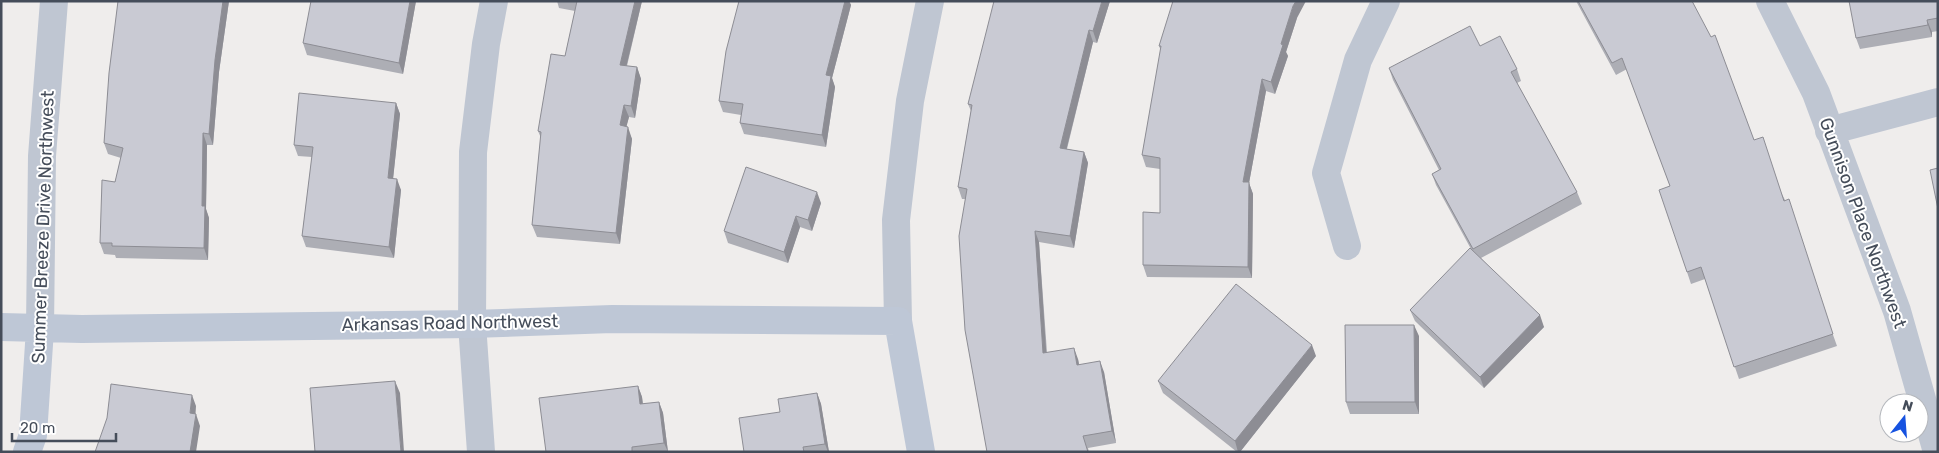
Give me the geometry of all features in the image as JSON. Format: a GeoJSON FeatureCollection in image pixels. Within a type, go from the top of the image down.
{"type":"FeatureCollection","features":[{"type":"Feature","properties":{"kind":"street","name":"Summer Breeze Drive Northwest"},"geometry":{"type":"LineString","coordinates":[[27,452],[33,434],[40,329],[42,156],[54,1]]}},
{"type":"Feature","properties":{"kind":"street"},"geometry":{"type":"LineString","coordinates":[[481,452],[472,324],[473,152],[486,44],[494,1]]}},
{"type":"Feature","properties":{"kind":"street"},"geometry":{"type":"LineString","coordinates":[[921,452],[898,322],[896,220],[910,101],[930,1]]}},
{"type":"Feature","properties":{"kind":"street"},"geometry":{"type":"LineString","coordinates":[[1347,246],[1326,173],[1358,60],[1386,1]]}},
{"type":"Feature","properties":{"kind":"street","name":"Gunnison Place Northwest"},"geometry":{"type":"LineString","coordinates":[[1770,1],[1816,93],[1897,311],[1937,452]]}},
{"type":"Feature","properties":{"kind":"street"},"geometry":{"type":"LineString","coordinates":[[1829,131],[1938,102]]}},
{"type":"Feature","properties":{"kind":"street","name":"Arkansas Road Northwest"},"geometry":{"type":"LineString","coordinates":[[1,327],[40,329],[472,324],[612,319],[898,322]]}},
{"type":"Feature","properties":{"kind":"building"},"geometry":{"type":"Polygon","coordinates":[[[118,1],[223,1],[215,60],[209,134],[203,133],[202,206],[205,206],[204,248],[112,246],[112,243],[100,243],[102,180],[115,182],[123,148],[104,143],[109,73],[118,1]]]}},
{"type":"Feature","properties":{"kind":"building"},"geometry":{"type":"Polygon","coordinates":[[[311,1],[410,1],[399,63],[303,43],[311,1]]]}},
{"type":"Feature","properties":{"kind":"building"},"geometry":{"type":"Polygon","coordinates":[[[577,1],[635,1],[620,65],[637,67],[631,106],[624,105],[620,125],[628,127],[616,233],[532,225],[541,132],[538,131],[551,54],[565,56],[577,1]]]}},
{"type":"Feature","properties":{"kind":"building"},"geometry":{"type":"Polygon","coordinates":[[[739,1],[845,1],[826,75],[831,76],[822,135],[740,123],[743,104],[719,101],[726,51],[739,1]]]}},
{"type":"Feature","properties":{"kind":"building"},"geometry":{"type":"Polygon","coordinates":[[[994,1],[1102,1],[1093,31],[1089,30],[1060,148],[1084,152],[1070,236],[1035,231],[1043,353],[1074,348],[1077,365],[1100,361],[1112,431],[1083,436],[1088,452],[987,452],[965,330],[959,236],[967,189],[958,187],[972,105],[968,104],[994,1]]]}},
{"type":"Feature","properties":{"kind":"building"},"geometry":{"type":"Polygon","coordinates":[[[1173,1],[1296,1],[1281,44],[1283,45],[1271,82],[1262,79],[1243,182],[1249,182],[1248,267],[1143,265],[1143,212],[1160,213],[1160,158],[1142,155],[1161,46],[1159,46],[1173,1]]]}},
{"type":"Feature","properties":{"kind":"building"},"geometry":{"type":"Polygon","coordinates":[[[1578,1],[1692,1],[1711,37],[1715,35],[1754,140],[1763,137],[1784,201],[1789,199],[1833,334],[1734,367],[1701,267],[1687,272],[1659,190],[1670,186],[1622,58],[1612,63],[1578,1]]]}},
{"type":"Feature","properties":{"kind":"building"},"geometry":{"type":"Polygon","coordinates":[[[1849,1],[1938,1],[1938,18],[1927,20],[1928,25],[1856,38],[1849,1]]]}},
{"type":"Feature","properties":{"kind":"building"},"geometry":{"type":"Polygon","coordinates":[[[1470,26],[1480,46],[1500,36],[1517,69],[1511,72],[1577,192],[1473,249],[1432,174],[1441,169],[1389,68],[1470,26]]]}},
{"type":"Feature","properties":{"kind":"building"},"geometry":{"type":"Polygon","coordinates":[[[299,93],[396,103],[388,178],[397,179],[389,247],[302,236],[313,147],[294,145],[299,93]]]}},
{"type":"Feature","properties":{"kind":"building"},"geometry":{"type":"Polygon","coordinates":[[[746,167],[817,192],[808,220],[796,216],[784,252],[724,231],[746,167]]]}},
{"type":"Feature","properties":{"kind":"building"},"geometry":{"type":"Polygon","coordinates":[[[1938,168],[1938,209],[1930,170],[1938,168]]]}},
{"type":"Feature","properties":{"kind":"building"},"geometry":{"type":"Polygon","coordinates":[[[1470,248],[1540,315],[1480,377],[1410,310],[1470,248]]]}},
{"type":"Feature","properties":{"kind":"building"},"geometry":{"type":"Polygon","coordinates":[[[1236,284],[1312,345],[1235,441],[1158,381],[1236,284]]]}},
{"type":"Feature","properties":{"kind":"building"},"geometry":{"type":"Polygon","coordinates":[[[1345,325],[1414,325],[1415,402],[1346,402],[1345,325]]]}},
{"type":"Feature","properties":{"kind":"building"},"geometry":{"type":"Polygon","coordinates":[[[395,381],[401,452],[315,452],[310,388],[395,381]]]}},
{"type":"Feature","properties":{"kind":"building"},"geometry":{"type":"Polygon","coordinates":[[[111,384],[192,395],[190,413],[196,414],[190,452],[95,452],[107,418],[111,384]]]}},
{"type":"Feature","properties":{"kind":"building"},"geometry":{"type":"Polygon","coordinates":[[[638,386],[640,404],[659,402],[664,443],[632,447],[632,452],[546,452],[539,398],[638,386]]]}},
{"type":"Feature","properties":{"kind":"building"},"geometry":{"type":"Polygon","coordinates":[[[817,393],[825,444],[803,447],[804,452],[744,452],[739,418],[780,412],[778,399],[817,393]]]}}]}
